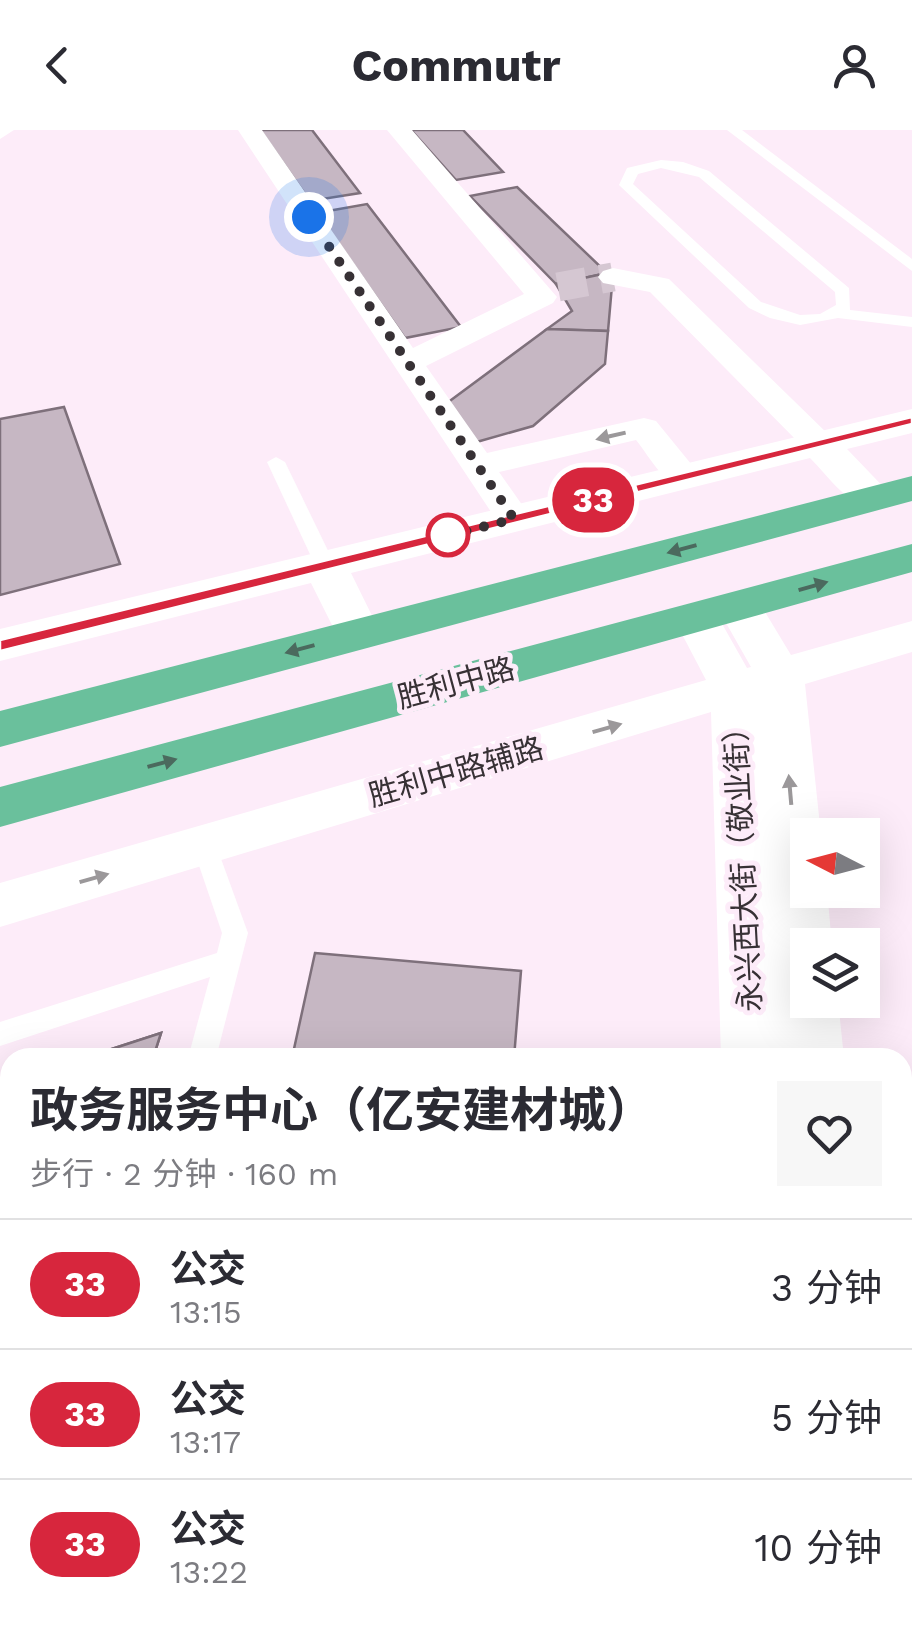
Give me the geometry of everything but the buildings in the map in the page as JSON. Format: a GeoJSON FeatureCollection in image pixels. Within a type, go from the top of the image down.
{"type":"FeatureCollection","features":[{"type":"Feature","properties":{"kind":"highway"},"geometry":{"type":"LineString","coordinates":[[0,729],[892,493]]}},
{"type":"Feature","properties":{"kind":"highway","name":"胜利中路"},"geometry":{"type":"LineString","coordinates":[[0,808],[912,558]]}},
{"type":"Feature","properties":{"kind":"main road"},"geometry":{"type":"LineString","coordinates":[[0,646],[912,421]]}},
{"type":"Feature","properties":{"kind":"main road"},"geometry":{"type":"LineString","coordinates":[[819,444],[892,493]]}},
{"type":"Feature","properties":{"kind":"main road"},"geometry":{"type":"LineString","coordinates":[[325,566],[358,634]]}},
{"type":"Feature","properties":{"kind":"main road","name":"永兴西大街（敬业街）"},"geometry":{"type":"LineString","coordinates":[[718,612],[758,683],[798,928]]}},
{"type":"Feature","properties":{"kind":"main road","name":"胜利中路辅路"},"geometry":{"type":"LineString","coordinates":[[0,905],[912,636]]}},
{"type":"Feature","properties":{"kind":"main road","name":"永兴西大街（敬业街）"},"geometry":{"type":"LineString","coordinates":[[752,1048],[758,683]]}},
{"type":"Feature","properties":{"kind":"main road","name":"永兴西大街（敬业街）"},"geometry":{"type":"LineString","coordinates":[[810,1018],[812,1048]]}},
{"type":"Feature","properties":{"kind":"street"},"geometry":{"type":"LineString","coordinates":[[250,130],[514,519]]}},
{"type":"Feature","properties":{"kind":"street"},"geometry":{"type":"LineString","coordinates":[[399,130],[549,289],[538,301],[407,363]]}},
{"type":"Feature","properties":{"kind":"street"},"geometry":{"type":"LineString","coordinates":[[612,277],[660,286],[819,444]]}},
{"type":"Feature","properties":{"kind":"street"},"geometry":{"type":"LineString","coordinates":[[478,466],[644,428],[684,477]]}},
{"type":"Feature","properties":{"kind":"lane"},"geometry":{"type":"LineString","coordinates":[[734,130],[912,266]]}},
{"type":"Feature","properties":{"kind":"lane"},"geometry":{"type":"LineString","coordinates":[[837,313],[846,299],[843,291],[704,174],[683,166],[660,164],[627,175],[630,190],[764,311],[810,320],[837,313],[912,322]]}},
{"type":"Feature","properties":{"kind":"lane"},"geometry":{"type":"LineString","coordinates":[[276,462],[325,566]]}},
{"type":"Feature","properties":{"kind":"lane"},"geometry":{"type":"LineString","coordinates":[[204,846],[234,933],[205,1048]]}},
{"type":"Feature","properties":{"kind":"lane"},"geometry":{"type":"LineString","coordinates":[[0,1034],[227,961]]}},
{"type":"Feature","properties":{"kind":"tunnel"},"geometry":{"type":"LineString","coordinates":[[558,287],[613,277]]}},
{"type":"Feature","properties":{"kind":"bus line","name":"33"},"geometry":{"type":"LineString","coordinates":[[0,646],[912,421]]}},
{"type":"Feature","properties":{"kind":"route"},"geometry":{"type":"LineString","coordinates":[[309,217],[514,519],[439,538],[448,535]]}}]}
